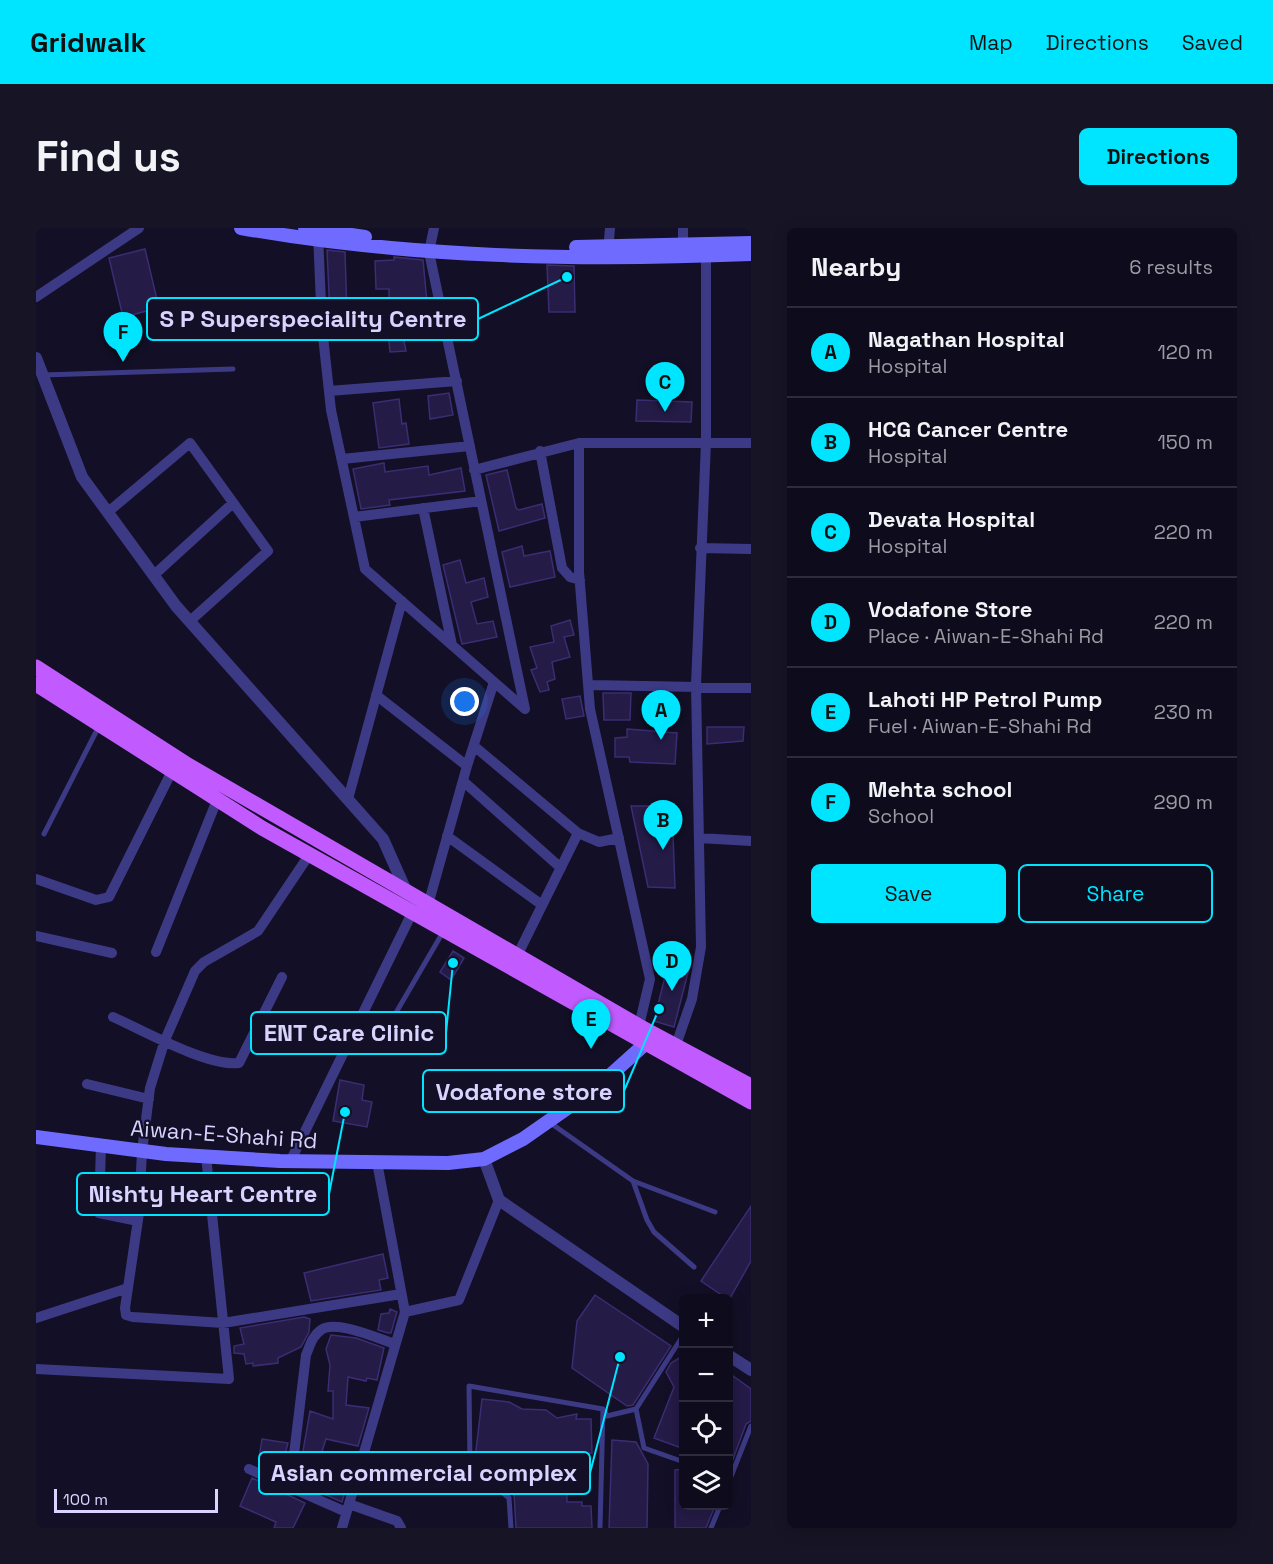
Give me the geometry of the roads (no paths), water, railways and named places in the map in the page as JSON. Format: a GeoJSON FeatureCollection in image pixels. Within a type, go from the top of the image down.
{"type":"FeatureCollection","features":[{"type":"Feature","properties":{"kind":"main road"},"geometry":{"type":"LineString","coordinates":[[241,228],[313,233],[430,248],[608,252],[707,250],[751,243]]}},
{"type":"Feature","properties":{"kind":"main road"},"geometry":{"type":"LineString","coordinates":[[313,233],[344,231],[430,248]]}},
{"type":"Feature","properties":{"kind":"main road"},"geometry":{"type":"LineString","coordinates":[[608,252],[683,246],[751,254]]}},
{"type":"Feature","properties":{"kind":"main road"},"geometry":{"type":"LineString","coordinates":[[36,667],[188,765],[639,1026],[651,1039],[676,1045],[751,1086]]}},
{"type":"Feature","properties":{"kind":"main road"},"geometry":{"type":"LineString","coordinates":[[36,684],[217,800],[309,855],[444,931],[651,1039],[751,1101]]}},
{"type":"Feature","properties":{"kind":"main road","name":"Aiwan-E-Shahi Rd"},"geometry":{"type":"LineString","coordinates":[[36,1137],[142,1151],[291,1162],[448,1163],[484,1159],[523,1139],[549,1122],[596,1088],[651,1039]]}},
{"type":"Feature","properties":{"kind":"street"},"geometry":{"type":"LineString","coordinates":[[36,297],[139,228]]}},
{"type":"Feature","properties":{"kind":"street"},"geometry":{"type":"LineString","coordinates":[[313,233],[329,391],[365,569],[525,709],[430,248],[434,228]]}},
{"type":"Feature","properties":{"kind":"street"},"geometry":{"type":"LineString","coordinates":[[608,252],[610,228]]}},
{"type":"Feature","properties":{"kind":"street"},"geometry":{"type":"LineString","coordinates":[[683,228],[683,246]]}},
{"type":"Feature","properties":{"kind":"street"},"geometry":{"type":"LineString","coordinates":[[676,1045],[692,999],[701,947],[696,685],[706,442],[707,250]]}},
{"type":"Feature","properties":{"kind":"street"},"geometry":{"type":"LineString","coordinates":[[322,327],[446,321]]}},
{"type":"Feature","properties":{"kind":"street"},"geometry":{"type":"LineString","coordinates":[[36,358],[40,375],[82,477],[190,621],[383,839],[407,893]]}},
{"type":"Feature","properties":{"kind":"street"},"geometry":{"type":"LineString","coordinates":[[329,391],[457,381]]}},
{"type":"Feature","properties":{"kind":"street"},"geometry":{"type":"LineString","coordinates":[[108,512],[190,443],[268,551],[190,621]]}},
{"type":"Feature","properties":{"kind":"street"},"geometry":{"type":"LineString","coordinates":[[474,470],[540,451],[579,443],[751,443]]}},
{"type":"Feature","properties":{"kind":"street"},"geometry":{"type":"LineString","coordinates":[[579,443],[580,580],[590,685],[590,709],[650,979],[639,1026]]}},
{"type":"Feature","properties":{"kind":"street"},"geometry":{"type":"LineString","coordinates":[[342,459],[470,446]]}},
{"type":"Feature","properties":{"kind":"street"},"geometry":{"type":"LineString","coordinates":[[540,451],[562,568],[570,577],[580,580]]}},
{"type":"Feature","properties":{"kind":"street"},"geometry":{"type":"LineString","coordinates":[[354,517],[481,501]]}},
{"type":"Feature","properties":{"kind":"street"},"geometry":{"type":"LineString","coordinates":[[154,575],[233,503]]}},
{"type":"Feature","properties":{"kind":"street"},"geometry":{"type":"LineString","coordinates":[[423,508],[452,645]]}},
{"type":"Feature","properties":{"kind":"street"},"geometry":{"type":"LineString","coordinates":[[700,548],[751,549]]}},
{"type":"Feature","properties":{"kind":"street"},"geometry":{"type":"LineString","coordinates":[[348,799],[402,601]]}},
{"type":"Feature","properties":{"kind":"street"},"geometry":{"type":"LineString","coordinates":[[428,905],[467,766],[494,681]]}},
{"type":"Feature","properties":{"kind":"street"},"geometry":{"type":"LineString","coordinates":[[590,685],[696,685],[751,688]]}},
{"type":"Feature","properties":{"kind":"street"},"geometry":{"type":"LineString","coordinates":[[376,695],[467,766]]}},
{"type":"Feature","properties":{"kind":"street"},"geometry":{"type":"LineString","coordinates":[[474,746],[578,833],[599,842],[619,838]]}},
{"type":"Feature","properties":{"kind":"street"},"geometry":{"type":"LineString","coordinates":[[36,879],[96,900],[109,897],[172,771]]}},
{"type":"Feature","properties":{"kind":"street"},"geometry":{"type":"LineString","coordinates":[[463,781],[561,868]]}},
{"type":"Feature","properties":{"kind":"street"},"geometry":{"type":"LineString","coordinates":[[156,952],[217,800]]}},
{"type":"Feature","properties":{"kind":"street"},"geometry":{"type":"LineString","coordinates":[[517,956],[578,833]]}},
{"type":"Feature","properties":{"kind":"street"},"geometry":{"type":"LineString","coordinates":[[447,836],[542,905]]}},
{"type":"Feature","properties":{"kind":"street"},"geometry":{"type":"LineString","coordinates":[[699,838],[751,841]]}},
{"type":"Feature","properties":{"kind":"street"},"geometry":{"type":"LineString","coordinates":[[309,855],[258,931],[204,962],[195,971],[165,1040],[149,1100],[142,1151],[138,1221],[125,1308],[126,1315],[223,1323],[401,1294]]}},
{"type":"Feature","properties":{"kind":"street"},"geometry":{"type":"LineString","coordinates":[[291,1162],[412,913]]}},
{"type":"Feature","properties":{"kind":"street"},"geometry":{"type":"LineString","coordinates":[[36,936],[112,953]]}},
{"type":"Feature","properties":{"kind":"street"},"geometry":{"type":"LineString","coordinates":[[113,1017],[165,1040],[174,1047],[227,1062],[239,1063],[282,976]]}},
{"type":"Feature","properties":{"kind":"street"},"geometry":{"type":"LineString","coordinates":[[87,1084],[149,1100]]}},
{"type":"Feature","properties":{"kind":"street"},"geometry":{"type":"LineString","coordinates":[[101,1145],[99,1213],[138,1221]]}},
{"type":"Feature","properties":{"kind":"street"},"geometry":{"type":"LineString","coordinates":[[36,1369],[229,1378],[206,1156]]}},
{"type":"Feature","properties":{"kind":"street"},"geometry":{"type":"LineString","coordinates":[[484,1159],[499,1200],[679,1324]]}},
{"type":"Feature","properties":{"kind":"street"},"geometry":{"type":"LineString","coordinates":[[342,1528],[405,1312],[377,1162]]}},
{"type":"Feature","properties":{"kind":"street"},"geometry":{"type":"LineString","coordinates":[[405,1312],[459,1300],[499,1200]]}},
{"type":"Feature","properties":{"kind":"street"},"geometry":{"type":"LineString","coordinates":[[36,1318],[128,1288]]}},
{"type":"Feature","properties":{"kind":"street"},"geometry":{"type":"LineString","coordinates":[[290,1487],[306,1355],[313,1338],[326,1328],[341,1328],[395,1344]]}},
{"type":"Feature","properties":{"kind":"street"},"geometry":{"type":"LineString","coordinates":[[733,1359],[751,1370]]}},
{"type":"Feature","properties":{"kind":"street"},"geometry":{"type":"LineString","coordinates":[[249,1469],[348,1508],[397,1521],[401,1528]]}},
{"type":"Feature","properties":{"kind":"lane"},"geometry":{"type":"LineString","coordinates":[[40,375],[233,369]]}},
{"type":"Feature","properties":{"kind":"lane"},"geometry":{"type":"LineString","coordinates":[[44,834],[100,725]]}},
{"type":"Feature","properties":{"kind":"lane"},"geometry":{"type":"LineString","coordinates":[[376,1047],[444,931]]}},
{"type":"Feature","properties":{"kind":"lane"},"geometry":{"type":"LineString","coordinates":[[549,1122],[633,1181],[715,1212]]}},
{"type":"Feature","properties":{"kind":"lane"},"geometry":{"type":"LineString","coordinates":[[633,1181],[647,1220],[654,1232],[694,1267]]}},
{"type":"Feature","properties":{"kind":"lane"},"geometry":{"type":"LineString","coordinates":[[603,1409],[607,1416],[636,1409],[679,1342]]}},
{"type":"Feature","properties":{"kind":"lane"},"geometry":{"type":"LineString","coordinates":[[511,1528],[509,1498],[470,1465],[469,1386],[603,1409]]}},
{"type":"Feature","properties":{"kind":"lane"},"geometry":{"type":"LineString","coordinates":[[600,1528],[603,1409]]}},
{"type":"Feature","properties":{"kind":"lane"},"geometry":{"type":"LineString","coordinates":[[636,1409],[644,1448],[679,1460]]}},
{"type":"Feature","properties":{"kind":"lane"},"geometry":{"type":"LineString","coordinates":[[733,1470],[751,1426]]}},
{"type":"Feature","properties":{"kind":"lane"},"geometry":{"type":"LineString","coordinates":[[711,1528],[718,1510]]}},
{"type":"Feature","properties":{"kind":"place","name":"S P Superspeciality Centre"},"geometry":{"type":"Point","coordinates":[567,277]}},
{"type":"Feature","properties":{"kind":"place","name":"Mehta school"},"geometry":{"type":"Point","coordinates":[123,362]}},
{"type":"Feature","properties":{"kind":"place","name":"Devata Hospital"},"geometry":{"type":"Point","coordinates":[665,412]}},
{"type":"Feature","properties":{"kind":"place","name":"Nagathan Hospital"},"geometry":{"type":"Point","coordinates":[661,740]}},
{"type":"Feature","properties":{"kind":"place","name":"HCG Cancer Centre"},"geometry":{"type":"Point","coordinates":[663,850]}},
{"type":"Feature","properties":{"kind":"place","name":"ENT Care Clinic"},"geometry":{"type":"Point","coordinates":[453,963]}},
{"type":"Feature","properties":{"kind":"place","name":"Vodafone Store"},"geometry":{"type":"Point","coordinates":[672,991]}},
{"type":"Feature","properties":{"kind":"place","name":"Vodafone store"},"geometry":{"type":"Point","coordinates":[659,1009]}},
{"type":"Feature","properties":{"kind":"place","name":"Lahoti HP Petrol Pump"},"geometry":{"type":"Point","coordinates":[591,1049]}},
{"type":"Feature","properties":{"kind":"place","name":"Nishty Heart Centre"},"geometry":{"type":"Point","coordinates":[345,1112]}},
{"type":"Feature","properties":{"kind":"place","name":"Asian commercial complex"},"geometry":{"type":"Point","coordinates":[620,1357]}}]}
